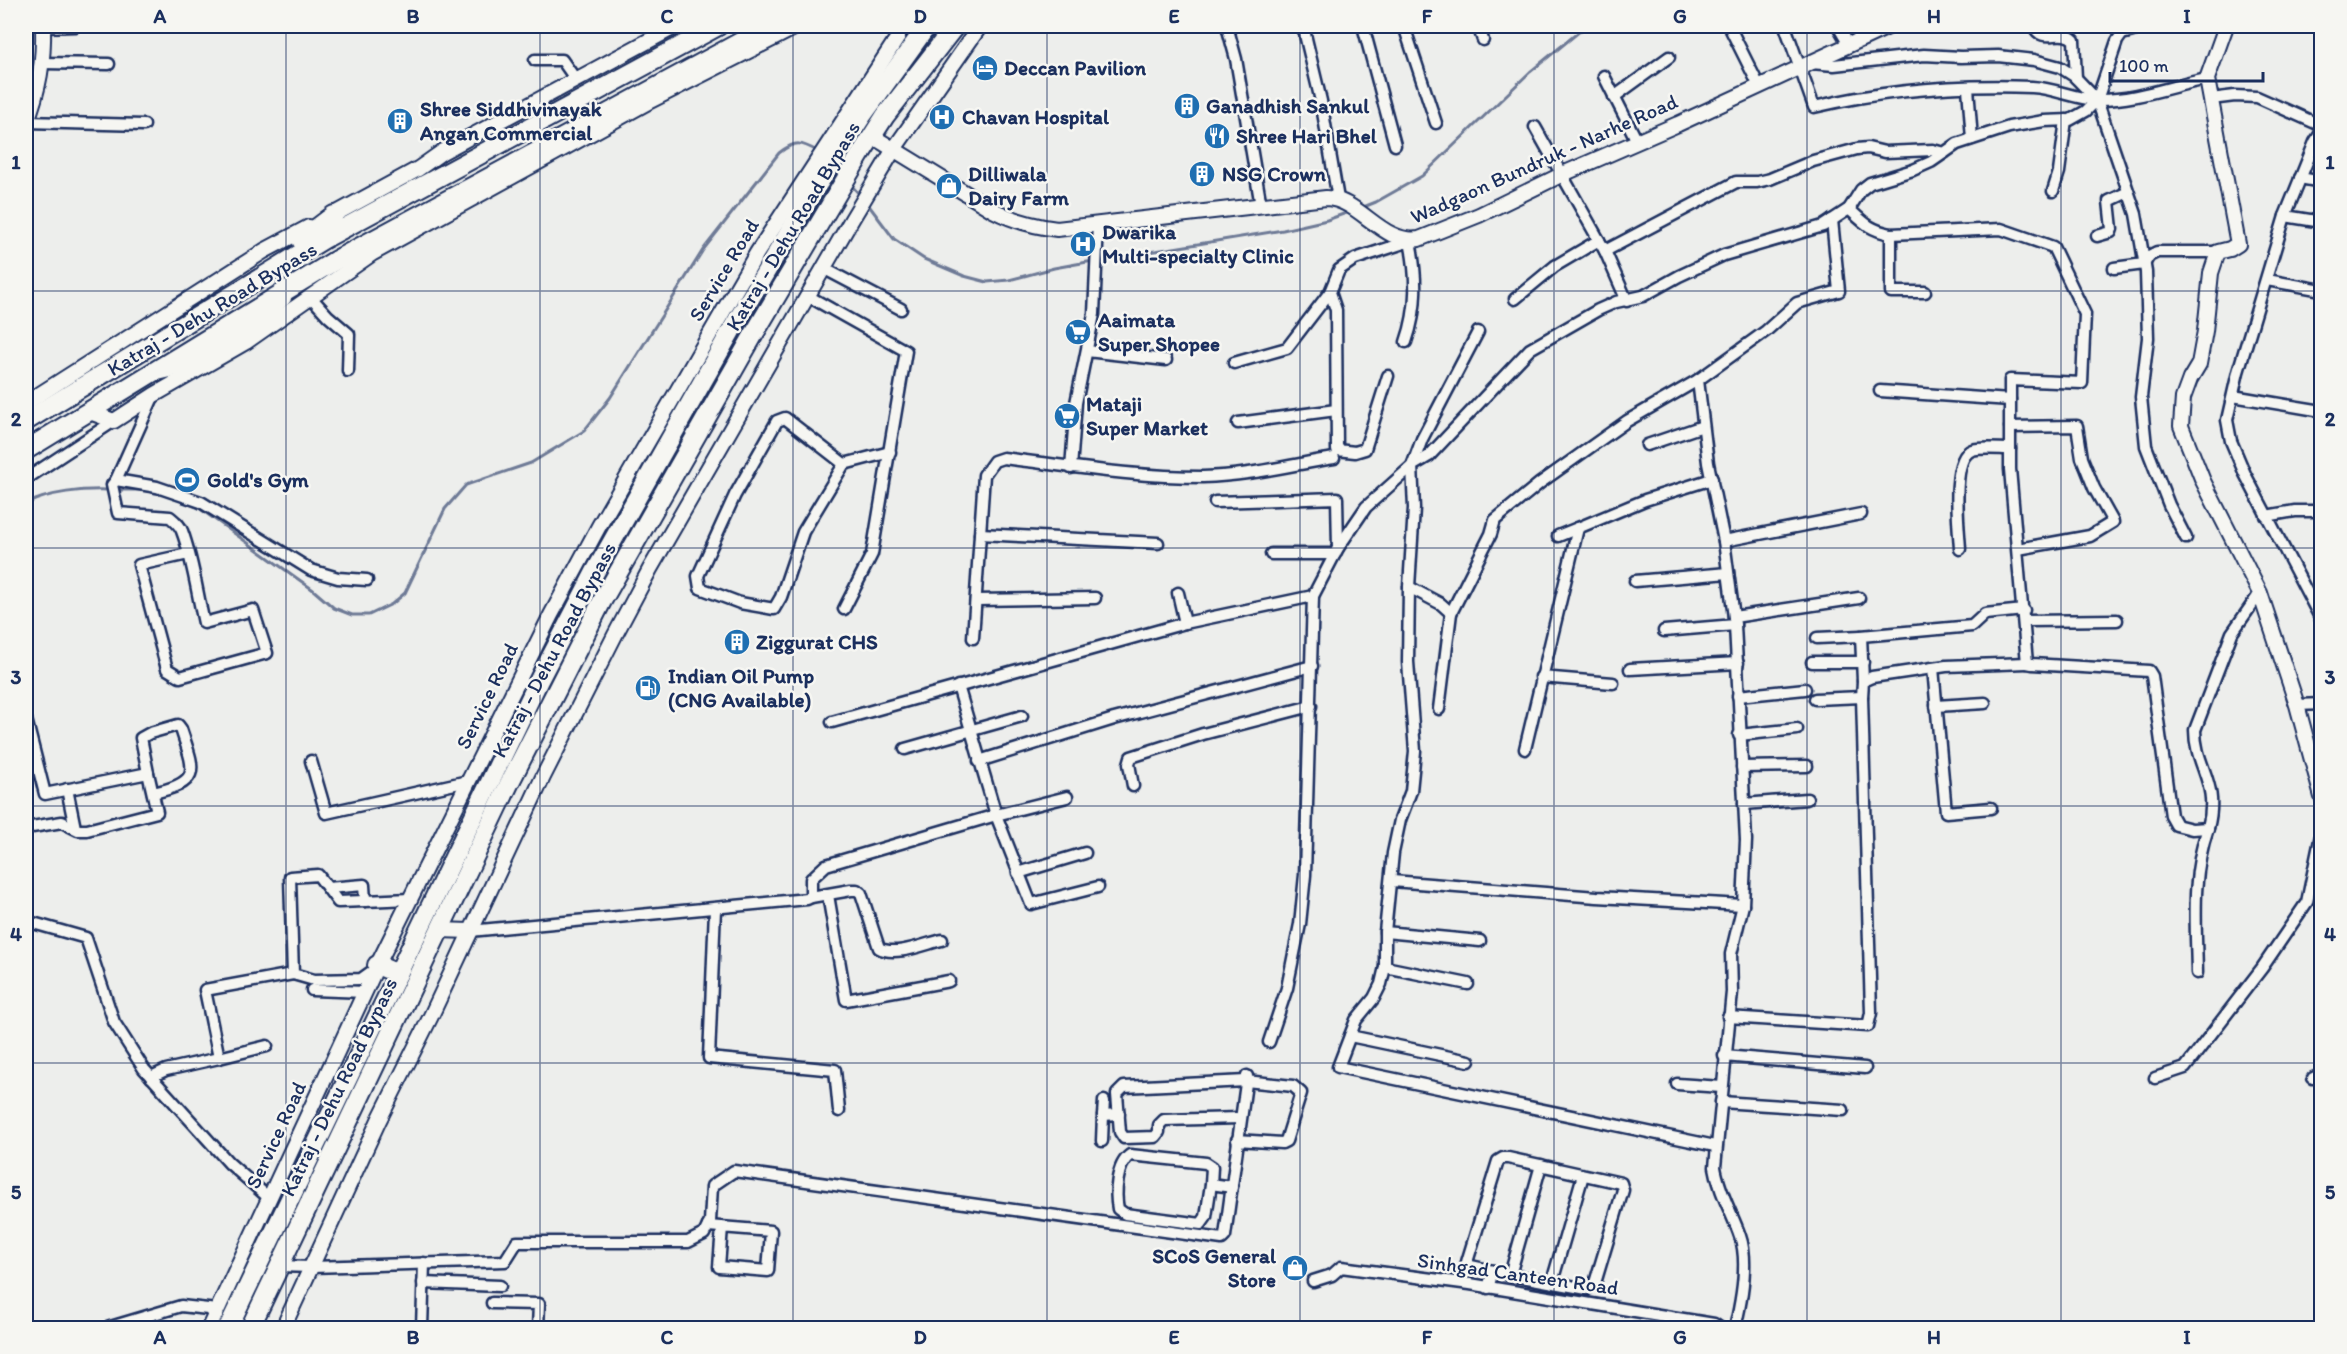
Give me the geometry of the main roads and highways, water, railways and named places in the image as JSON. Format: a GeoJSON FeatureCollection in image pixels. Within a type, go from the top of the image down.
{"type":"FeatureCollection","features":[{"type":"Feature","properties":{"kind":"highway","name":"Katraj - Dehu Road Bypass"},"geometry":{"type":"LineString","coordinates":[[26,421],[324,239],[718,26]]}},
{"type":"Feature","properties":{"kind":"highway","name":"Katraj - Dehu Road Bypass"},"geometry":{"type":"LineString","coordinates":[[26,450],[144,376],[305,289],[336,260],[770,26]]}},
{"type":"Feature","properties":{"kind":"highway","name":"Katraj - Dehu Road Bypass"},"geometry":{"type":"LineString","coordinates":[[228,1329],[539,680],[594,572],[735,324],[811,184],[857,113],[927,26]]}},
{"type":"Feature","properties":{"kind":"highway","name":"Katraj - Dehu Road Bypass"},"geometry":{"type":"LineString","coordinates":[[250,1329],[509,784],[602,601],[860,155],[955,26]]}},
{"type":"Feature","properties":{"kind":"highway"},"geometry":{"type":"LineString","coordinates":[[214,306],[227,291],[245,277],[317,230],[334,215]]}},
{"type":"Feature","properties":{"kind":"highway"},"geometry":{"type":"LineString","coordinates":[[377,967],[398,974]]}},
{"type":"Feature","properties":{"kind":"waterway"},"geometry":{"type":"LineString","coordinates":[[1361,208],[1422,176],[1530,72],[1586,26]]}},
{"type":"Feature","properties":{"kind":"waterway"},"geometry":{"type":"LineString","coordinates":[[177,499],[199,508],[312,589],[334,608],[352,615],[369,615],[392,604],[405,593],[445,509],[466,485],[531,463],[584,431],[610,398],[703,250],[779,153],[794,144],[808,146],[819,152]]}},
{"type":"Feature","properties":{"kind":"waterway"},"geometry":{"type":"LineString","coordinates":[[851,185],[860,195]]}},
{"type":"Feature","properties":{"kind":"waterway"},"geometry":{"type":"LineString","coordinates":[[867,203],[894,239],[924,259],[964,276],[987,282],[1009,280],[1093,261]]}},
{"type":"Feature","properties":{"kind":"waterway"},"geometry":{"type":"LineString","coordinates":[[1100,260],[1283,230],[1327,220],[1349,212]]}},
{"type":"Feature","properties":{"kind":"waterway"},"geometry":{"type":"LineString","coordinates":[[26,504],[67,492],[109,490]]}},
{"type":"Feature","properties":{"kind":"waterway"},"geometry":{"type":"LineString","coordinates":[[115,490],[143,490],[165,495]]}},
{"type":"Feature","properties":{"kind":"place","name":"Deccan Pavilion"},"geometry":{"type":"Point","coordinates":[985,68]}},
{"type":"Feature","properties":{"kind":"place","name":"Ganadhish Sankul"},"geometry":{"type":"Point","coordinates":[1187,106]}},
{"type":"Feature","properties":{"kind":"place","name":"Chavan Hospital"},"geometry":{"type":"Point","coordinates":[942,117]}},
{"type":"Feature","properties":{"kind":"place","name":"Shree Siddhivinayak Angan Commercial"},"geometry":{"type":"Point","coordinates":[400,121]}},
{"type":"Feature","properties":{"kind":"place","name":"Shree Hari Bhel"},"geometry":{"type":"Point","coordinates":[1217,136]}},
{"type":"Feature","properties":{"kind":"place","name":"NSG Crown"},"geometry":{"type":"Point","coordinates":[1202,174]}},
{"type":"Feature","properties":{"kind":"place","name":"Dilliwala Dairy Farm"},"geometry":{"type":"Point","coordinates":[949,186]}},
{"type":"Feature","properties":{"kind":"place","name":"Dwarika Multi-specialty Clinic"},"geometry":{"type":"Point","coordinates":[1083,244]}},
{"type":"Feature","properties":{"kind":"place","name":"Aaimata Super Shopee"},"geometry":{"type":"Point","coordinates":[1078,332]}},
{"type":"Feature","properties":{"kind":"place","name":"Mataji Super Market"},"geometry":{"type":"Point","coordinates":[1067,416]}},
{"type":"Feature","properties":{"kind":"place","name":"Gold's Gym"},"geometry":{"type":"Point","coordinates":[187,480]}},
{"type":"Feature","properties":{"kind":"place","name":"Ziggurat CHS"},"geometry":{"type":"Point","coordinates":[737,642]}},
{"type":"Feature","properties":{"kind":"place","name":"Indian Oil Pump (CNG Available)"},"geometry":{"type":"Point","coordinates":[648,688]}},
{"type":"Feature","properties":{"kind":"place","name":"SCoS General Store"},"geometry":{"type":"Point","coordinates":[1295,1268]}}]}
